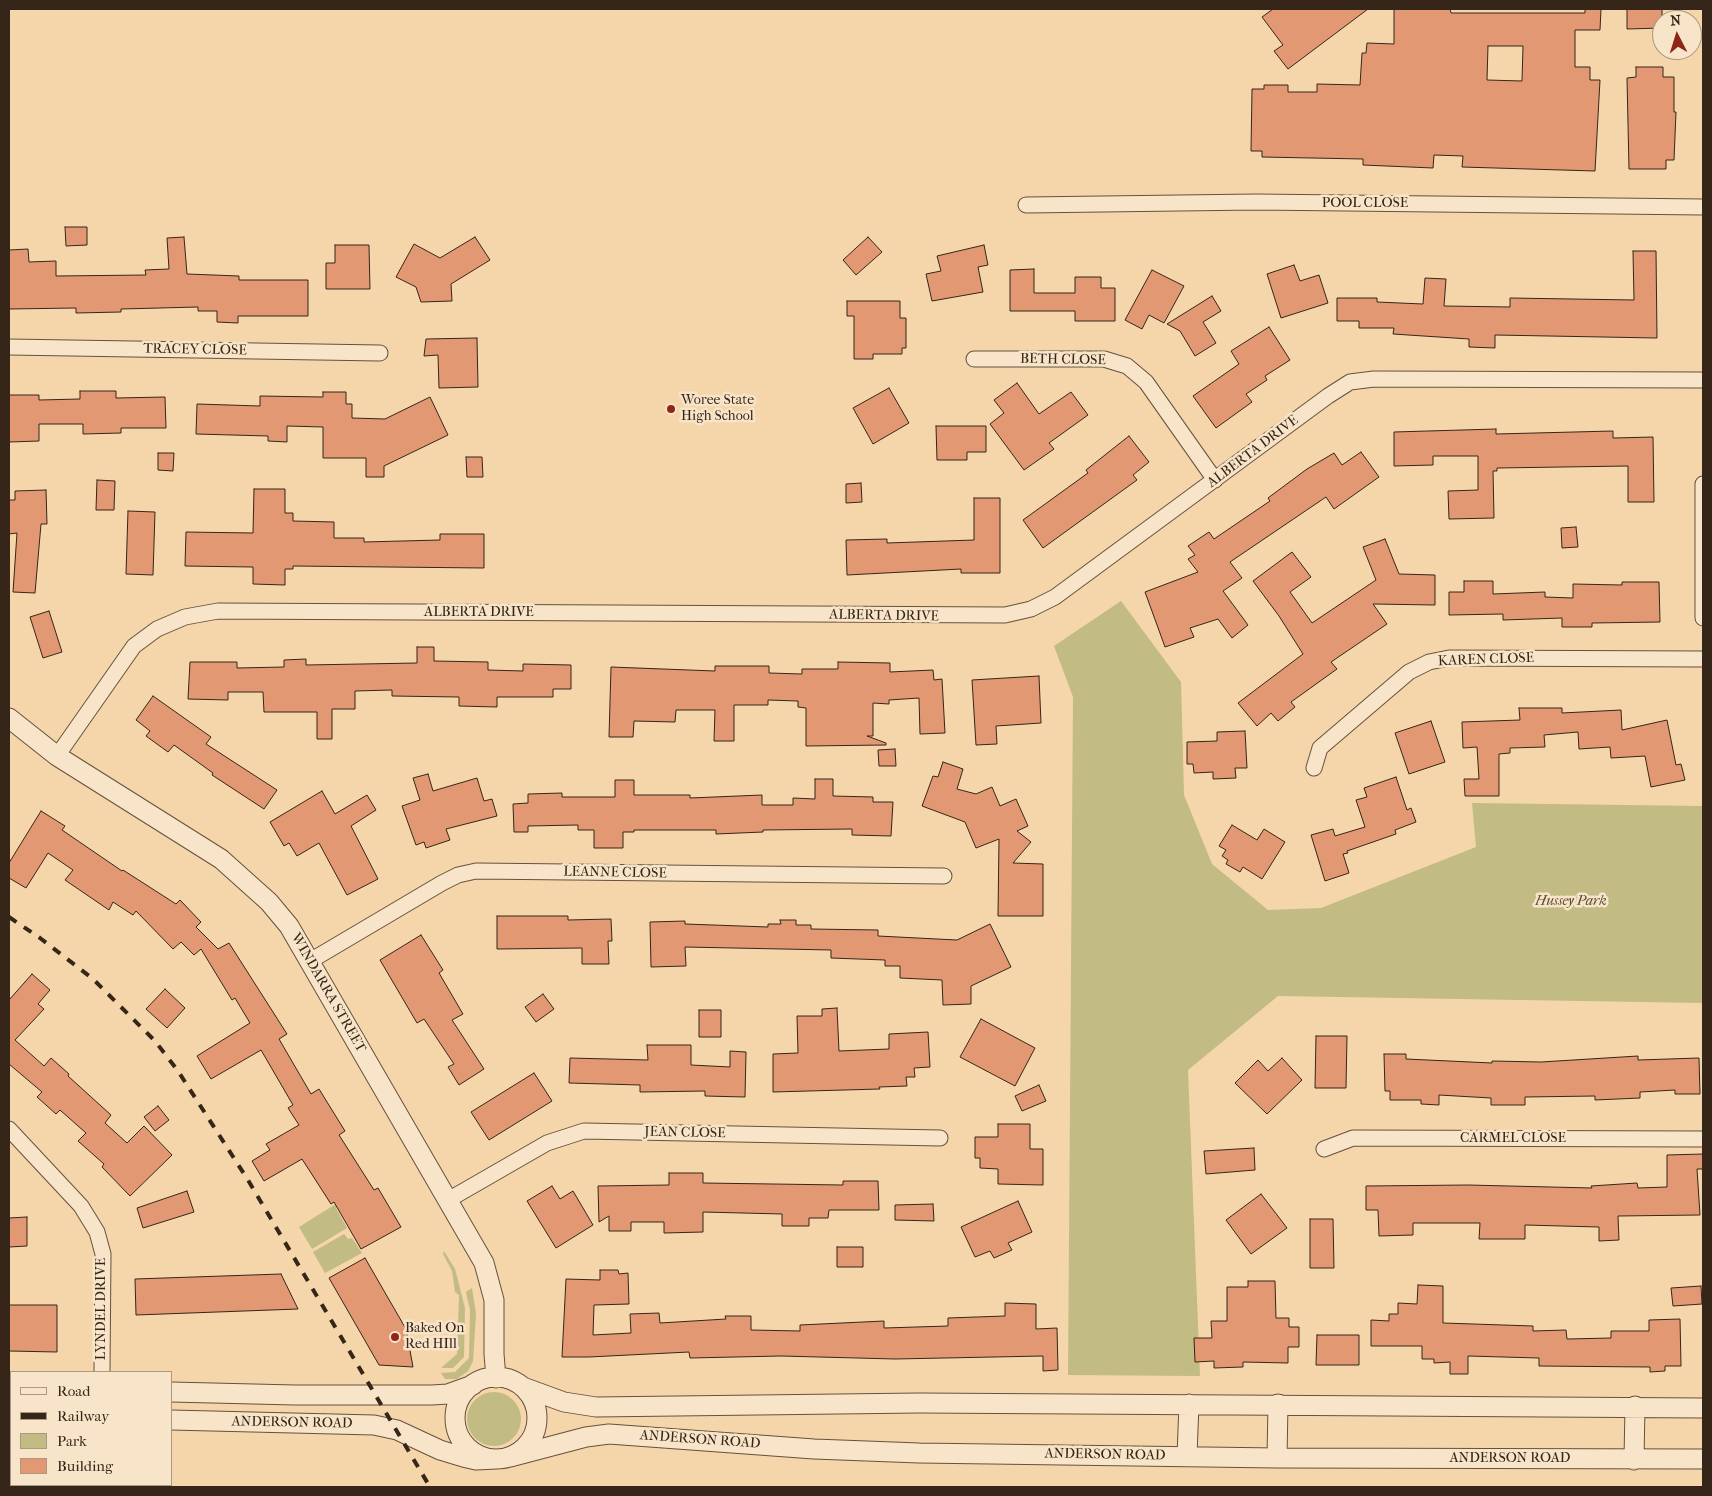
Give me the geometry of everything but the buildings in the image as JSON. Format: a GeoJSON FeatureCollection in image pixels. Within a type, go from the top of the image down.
{"type":"FeatureCollection","features":[{"type":"Feature","properties":{"kind":"street","name":"POOL CLOSE"},"geometry":{"type":"LineString","coordinates":[[1026,205],[1256,202],[1703,207]]}},
{"type":"Feature","properties":{"kind":"street","name":"TRACEY CLOSE"},"geometry":{"type":"LineString","coordinates":[[9,347],[380,353]]}},
{"type":"Feature","properties":{"kind":"street","name":"BETH CLOSE"},"geometry":{"type":"LineString","coordinates":[[974,359],[1104,359],[1127,366],[1146,382],[1215,480]]}},
{"type":"Feature","properties":{"kind":"street","name":"ALBERTA DRIVE"},"geometry":{"type":"LineString","coordinates":[[58,756],[134,646],[157,629],[185,617],[218,611],[1005,615],[1032,609],[1055,597],[1328,396],[1350,382],[1374,379],[1703,380]]}},
{"type":"Feature","properties":{"kind":"street"},"geometry":{"type":"LineString","coordinates":[[1703,484],[1703,618]]}},
{"type":"Feature","properties":{"kind":"street","name":"KAREN CLOSE"},"geometry":{"type":"LineString","coordinates":[[1314,768],[1320,748],[1409,672],[1429,662],[1449,658],[1703,659]]}},
{"type":"Feature","properties":{"kind":"street","name":"WINDARRA STREET"},"geometry":{"type":"LineString","coordinates":[[9,718],[58,756],[221,859],[269,902],[289,926],[480,1256],[492,1286],[495,1309],[494,1354],[496,1378]]}},
{"type":"Feature","properties":{"kind":"street","name":"LEANNE CLOSE"},"geometry":{"type":"LineString","coordinates":[[310,961],[458,874],[476,871],[944,876]]}},
{"type":"Feature","properties":{"kind":"street","name":"LYNDEL DRIVE"},"geometry":{"type":"LineString","coordinates":[[9,1129],[81,1206],[97,1232],[103,1254],[102,1371]]}},
{"type":"Feature","properties":{"kind":"street","name":"JEAN CLOSE"},"geometry":{"type":"LineString","coordinates":[[448,1200],[547,1144],[584,1131],[940,1138]]}},
{"type":"Feature","properties":{"kind":"street","name":"CARMEL CLOSE"},"geometry":{"type":"LineString","coordinates":[[1324,1150],[1353,1138],[1703,1139]]}},
{"type":"Feature","properties":{"kind":"street"},"geometry":{"type":"LineString","coordinates":[[523,1387],[536,1408],[537,1426],[526,1447],[504,1458],[487,1458],[472,1451],[462,1440],[458,1431],[456,1421],[458,1405],[465,1392],[473,1385],[484,1380],[496,1378],[510,1380],[523,1387],[564,1402],[596,1406],[919,1402],[1703,1408]]}},
{"type":"Feature","properties":{"kind":"street","name":"ANDERSON ROAD"},"geometry":{"type":"LineString","coordinates":[[172,1392],[432,1395],[448,1394],[473,1385]]}},
{"type":"Feature","properties":{"kind":"street"},"geometry":{"type":"LineString","coordinates":[[1187,1456],[1190,1404]]}},
{"type":"Feature","properties":{"kind":"street"},"geometry":{"type":"LineString","coordinates":[[1276,1458],[1278,1404]]}},
{"type":"Feature","properties":{"kind":"street"},"geometry":{"type":"LineString","coordinates":[[1634,1460],[1635,1406]]}},
{"type":"Feature","properties":{"kind":"street","name":"ANDERSON ROAD"},"geometry":{"type":"LineString","coordinates":[[172,1420],[374,1425],[397,1430],[440,1450],[476,1460],[504,1458],[586,1437],[609,1434],[866,1451],[1276,1458],[1703,1459]]}},
{"type":"Feature","properties":{"kind":"green space","name":"Hussey Park"},"geometry":{"type":"Polygon","coordinates":[[[1121,601],[1181,682],[1184,795],[1212,864],[1268,910],[1321,908],[1476,847],[1472,803],[1703,806],[1703,1003],[1278,996],[1188,1070],[1200,1376],[1068,1375],[1073,697],[1054,646],[1121,601]]]}},
{"type":"Feature","properties":{"kind":"green space"},"geometry":{"type":"Polygon","coordinates":[[[363,1187],[365,1189],[336,1208],[347,1228],[312,1249],[299,1227],[363,1187]]]}},
{"type":"Feature","properties":{"kind":"green space"},"geometry":{"type":"Polygon","coordinates":[[[344,1234],[348,1239],[352,1238],[362,1253],[325,1273],[313,1252],[344,1234]]]}},
{"type":"Feature","properties":{"kind":"green space"},"geometry":{"type":"Polygon","coordinates":[[[444,1251],[455,1269],[465,1308],[464,1357],[453,1368],[441,1368],[457,1354],[459,1295],[455,1292],[452,1271],[443,1254],[444,1251]]]}},
{"type":"Feature","properties":{"kind":"green space"},"geometry":{"type":"Polygon","coordinates":[[[472,1288],[476,1314],[473,1361],[468,1371],[457,1379],[445,1379],[441,1373],[455,1372],[469,1358],[470,1310],[466,1292],[472,1288]]]}},
{"type":"Feature","properties":{"kind":"green space"},"geometry":{"type":"Polygon","coordinates":[[[489,1392],[499,1392],[513,1400],[519,1409],[521,1419],[519,1429],[513,1438],[499,1446],[489,1446],[479,1441],[472,1434],[467,1424],[467,1414],[472,1404],[479,1397],[489,1392]]]}},
{"type":"Feature","properties":{"kind":"railway"},"geometry":{"type":"LineString","coordinates":[[9,917],[40,938],[93,979],[155,1041],[178,1071],[248,1180],[430,1487]]}},
{"type":"Feature","properties":{"kind":"place","name":"Woree State High School"},"geometry":{"type":"Point","coordinates":[671,409]}},
{"type":"Feature","properties":{"kind":"place","name":"Baked On Red HIll"},"geometry":{"type":"Point","coordinates":[395,1337]}}]}
